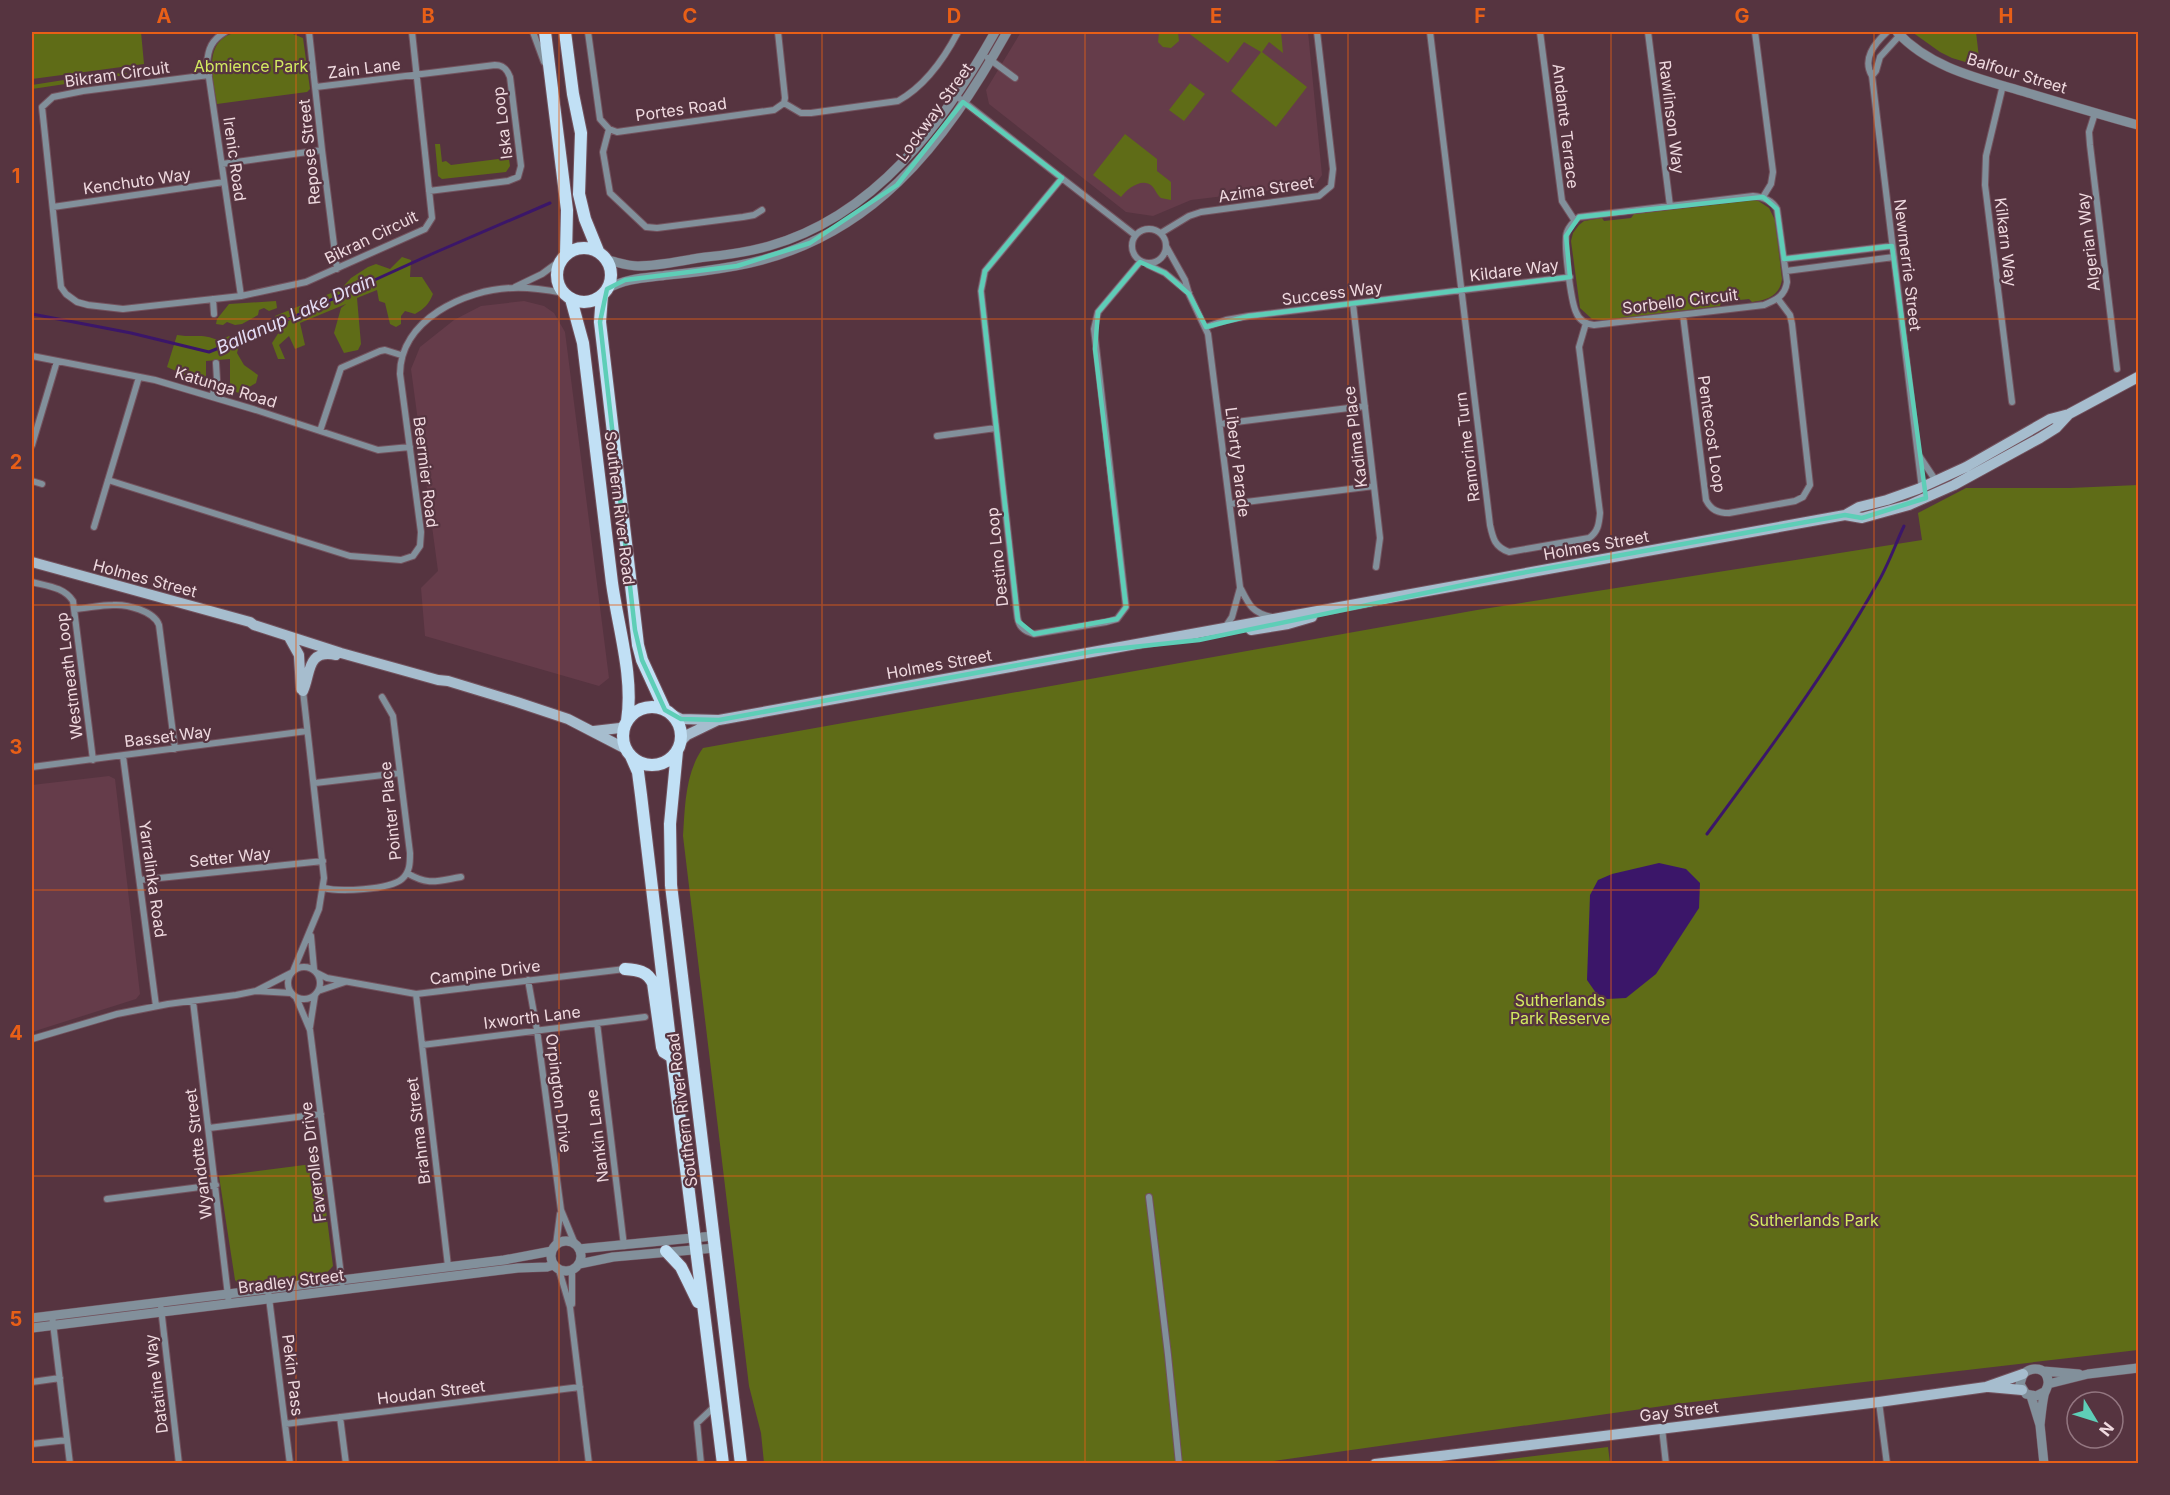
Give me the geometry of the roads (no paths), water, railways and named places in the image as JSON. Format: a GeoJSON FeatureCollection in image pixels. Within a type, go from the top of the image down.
{"type":"FeatureCollection","features":[{"type":"Feature","properties":{"kind":"main road"},"geometry":{"type":"LineString","coordinates":[[545,32],[567,210],[564,257],[557,277],[567,296],[584,302],[596,299],[604,292],[611,274],[585,219],[579,194],[581,133],[565,32]]}},
{"type":"Feature","properties":{"kind":"main road"},"geometry":{"type":"LineString","coordinates":[[564,257],[579,248],[592,248],[602,255]]}},
{"type":"Feature","properties":{"kind":"main road","name":"Southern River Road"},"geometry":{"type":"LineString","coordinates":[[604,292],[601,333],[635,630],[642,660],[668,712]]}},
{"type":"Feature","properties":{"kind":"main road","name":"Southern River Road"},"geometry":{"type":"LineString","coordinates":[[567,296],[584,343],[612,583],[624,648],[628,693],[626,724]]}},
{"type":"Feature","properties":{"kind":"main road","name":"Holmes Street"},"geometry":{"type":"LineString","coordinates":[[668,712],[681,719],[718,720],[1845,515],[1859,507],[1924,492],[1939,485],[2050,419],[2069,414],[2139,377]]}},
{"type":"Feature","properties":{"kind":"main road","name":"Holmes Street"},"geometry":{"type":"LineString","coordinates":[[32,562],[250,622],[290,637],[412,673],[448,681],[550,713],[594,731],[628,752]]}},
{"type":"Feature","properties":{"kind":"main road","name":"Holmes Street"},"geometry":{"type":"LineString","coordinates":[[1165,640],[1199,640],[1288,624],[1352,606]]}},
{"type":"Feature","properties":{"kind":"main road","name":"Holmes Street"},"geometry":{"type":"LineString","coordinates":[[250,622],[255,621],[302,633],[439,675],[448,681]]}},
{"type":"Feature","properties":{"kind":"main road"},"geometry":{"type":"LineString","coordinates":[[290,637],[299,655],[299,679],[303,691]]}},
{"type":"Feature","properties":{"kind":"main road"},"geometry":{"type":"LineString","coordinates":[[303,691],[310,666],[322,654],[345,658],[391,673],[412,673]]}},
{"type":"Feature","properties":{"kind":"main road"},"geometry":{"type":"LineString","coordinates":[[594,731],[621,728],[631,716],[644,708],[651,707],[668,712],[677,722],[681,731],[679,746],[667,761],[655,765],[642,763],[628,752],[623,740],[626,724]]}},
{"type":"Feature","properties":{"kind":"main road","name":"Holmes Street"},"geometry":{"type":"LineString","coordinates":[[679,746],[687,735],[718,720]]}},
{"type":"Feature","properties":{"kind":"main road","name":"Southern River Road"},"geometry":{"type":"LineString","coordinates":[[679,746],[670,824],[671,885],[741,1464]]}},
{"type":"Feature","properties":{"kind":"main road","name":"Southern River Road"},"geometry":{"type":"LineString","coordinates":[[628,752],[638,772],[723,1464]]}},
{"type":"Feature","properties":{"kind":"main road"},"geometry":{"type":"LineString","coordinates":[[625,969],[646,972],[653,983],[662,1047],[664,1052],[672,1057]]}},
{"type":"Feature","properties":{"kind":"main road"},"geometry":{"type":"LineString","coordinates":[[666,1251],[681,1267],[704,1314]]}},
{"type":"Feature","properties":{"kind":"main road","name":"Gay Street"},"geometry":{"type":"LineString","coordinates":[[1375,1464],[1879,1402],[1986,1387],[2023,1374]]}},
{"type":"Feature","properties":{"kind":"main road","name":"Gay Street"},"geometry":{"type":"LineString","coordinates":[[1986,1387],[2026,1393]]}},
{"type":"Feature","properties":{"kind":"street","name":"Irenic Road"},"geometry":{"type":"LineString","coordinates":[[225,32],[215,38],[208,50],[209,75],[241,296]]}},
{"type":"Feature","properties":{"kind":"street","name":"Repose Street"},"geometry":{"type":"LineString","coordinates":[[309,32],[337,269]]}},
{"type":"Feature","properties":{"kind":"street","name":"Bikran Circuit"},"geometry":{"type":"LineString","coordinates":[[241,296],[306,282],[425,229],[432,218],[412,32]]}},
{"type":"Feature","properties":{"kind":"street"},"geometry":{"type":"LineString","coordinates":[[533,32],[549,74]]}},
{"type":"Feature","properties":{"kind":"street"},"geometry":{"type":"LineString","coordinates":[[588,32],[600,120],[609,129],[603,152],[610,193],[646,227],[657,228],[743,217],[762,210]]}},
{"type":"Feature","properties":{"kind":"street"},"geometry":{"type":"LineString","coordinates":[[778,32],[784,103],[801,113],[898,101],[910,94],[935,68],[958,32]]}},
{"type":"Feature","properties":{"kind":"street","name":"Lockway Street"},"geometry":{"type":"LineString","coordinates":[[604,292],[625,280],[737,266],[784,253],[810,243],[874,205],[921,161],[963,102],[987,57],[995,32]]}},
{"type":"Feature","properties":{"kind":"street","name":"Lockway Street"},"geometry":{"type":"LineString","coordinates":[[602,255],[638,266],[741,253],[770,246],[818,227],[871,193],[894,173],[1007,32]]}},
{"type":"Feature","properties":{"kind":"street","name":"Azima Street"},"geometry":{"type":"LineString","coordinates":[[1161,233],[1189,216],[1320,196],[1331,186],[1333,170],[1317,32]]}},
{"type":"Feature","properties":{"kind":"street","name":"Ramorine Turn"},"geometry":{"type":"LineString","coordinates":[[1430,32],[1490,525],[1495,542],[1503,550],[1509,552],[1589,538],[1596,533],[1599,525],[1579,347],[1586,323]]}},
{"type":"Feature","properties":{"kind":"street","name":"Andante Terrace"},"geometry":{"type":"LineString","coordinates":[[1540,32],[1562,201],[1575,221]]}},
{"type":"Feature","properties":{"kind":"street","name":"Rawlinson Way"},"geometry":{"type":"LineString","coordinates":[[1648,32],[1670,206]]}},
{"type":"Feature","properties":{"kind":"street"},"geometry":{"type":"LineString","coordinates":[[1755,32],[1773,172],[1771,184],[1763,197]]}},
{"type":"Feature","properties":{"kind":"street","name":"Newmerrie Street"},"geometry":{"type":"LineString","coordinates":[[1887,32],[1869,54],[1867,68],[1872,76],[1924,492]]}},
{"type":"Feature","properties":{"kind":"street"},"geometry":{"type":"LineString","coordinates":[[1872,76],[1880,57],[1898,33]]}},
{"type":"Feature","properties":{"kind":"street","name":"Balfour Street"},"geometry":{"type":"LineString","coordinates":[[1898,33],[1927,57],[1942,65],[2139,125]]}},
{"type":"Feature","properties":{"kind":"street"},"geometry":{"type":"LineString","coordinates":[[987,57],[1015,78]]}},
{"type":"Feature","properties":{"kind":"street","name":"Iska Loop"},"geometry":{"type":"LineString","coordinates":[[416,75],[495,65],[505,68],[510,77],[521,166],[518,177],[508,181],[429,191]]}},
{"type":"Feature","properties":{"kind":"street","name":"Bikram Circuit"},"geometry":{"type":"LineString","coordinates":[[209,75],[83,91],[53,97],[42,107],[61,287],[77,302],[123,309],[241,296]]}},
{"type":"Feature","properties":{"kind":"street","name":"Zain Lane"},"geometry":{"type":"LineString","coordinates":[[316,87],[416,75]]}},
{"type":"Feature","properties":{"kind":"street","name":"Kilkarn Way"},"geometry":{"type":"LineString","coordinates":[[2003,85],[1986,156],[1985,185],[2012,402]]}},
{"type":"Feature","properties":{"kind":"street"},"geometry":{"type":"LineString","coordinates":[[955,95],[1135,236]]}},
{"type":"Feature","properties":{"kind":"street","name":"Portes Road"},"geometry":{"type":"LineString","coordinates":[[609,129],[617,132],[774,110],[784,103]]}},
{"type":"Feature","properties":{"kind":"street","name":"Algerian Way"},"geometry":{"type":"LineString","coordinates":[[2095,113],[2089,132],[2090,145],[2117,369]]}},
{"type":"Feature","properties":{"kind":"street"},"geometry":{"type":"LineString","coordinates":[[222,164],[322,150]]}},
{"type":"Feature","properties":{"kind":"street","name":"Destino Loop"},"geometry":{"type":"LineString","coordinates":[[1062,178],[985,271],[981,291],[1017,614],[1021,628],[1035,634],[1117,619],[1126,607],[1094,329],[1098,312],[1143,263]]}},
{"type":"Feature","properties":{"kind":"street","name":"Kenchuto Way"},"geometry":{"type":"LineString","coordinates":[[53,207],[224,182]]}},
{"type":"Feature","properties":{"kind":"street"},"geometry":{"type":"LineString","coordinates":[[1586,323],[1575,311],[1566,236],[1575,221],[1585,215],[1753,196],[1763,197],[1771,201],[1777,209],[1786,271],[1786,288],[1778,299]]}},
{"type":"Feature","properties":{"kind":"street"},"geometry":{"type":"LineString","coordinates":[[1144,229],[1161,233],[1166,246],[1161,259],[1153,263],[1143,263],[1132,250],[1135,236],[1144,229]]}},
{"type":"Feature","properties":{"kind":"street","name":"Liberty Parade"},"geometry":{"type":"LineString","coordinates":[[1166,246],[1185,280],[1189,294],[1206,327],[1210,342],[1240,587],[1254,611],[1260,615],[1276,617]]}},
{"type":"Feature","properties":{"kind":"street"},"geometry":{"type":"LineString","coordinates":[[1784,259],[1892,246]]}},
{"type":"Feature","properties":{"kind":"street"},"geometry":{"type":"LineString","coordinates":[[515,287],[542,274],[564,257]]}},
{"type":"Feature","properties":{"kind":"street"},"geometry":{"type":"LineString","coordinates":[[1786,271],[1894,257]]}},
{"type":"Feature","properties":{"kind":"street","name":"Liberty Parade"},"geometry":{"type":"LineString","coordinates":[[1143,263],[1165,273],[1189,294]]}},
{"type":"Feature","properties":{"kind":"street","name":"Kildare Way"},"geometry":{"type":"LineString","coordinates":[[1462,290],[1570,277]]}},
{"type":"Feature","properties":{"kind":"street"},"geometry":{"type":"LineString","coordinates":[[321,431],[341,368],[380,351],[385,350],[401,355],[408,340],[418,328],[456,301],[486,291],[515,287],[567,296]]}},
{"type":"Feature","properties":{"kind":"street","name":"Success Way"},"geometry":{"type":"LineString","coordinates":[[1206,327],[1239,317],[1462,290]]}},
{"type":"Feature","properties":{"kind":"street"},"geometry":{"type":"LineString","coordinates":[[213,299],[214,314]]}},
{"type":"Feature","properties":{"kind":"street","name":"Pentecost Loop"},"geometry":{"type":"LineString","coordinates":[[1683,315],[1706,500],[1709,506],[1718,512],[1729,513],[1795,501],[1803,497],[1810,485],[1792,324],[1790,315],[1778,299]]}},
{"type":"Feature","properties":{"kind":"street","name":"Sorbello Circuit"},"geometry":{"type":"LineString","coordinates":[[1586,323],[1594,325],[1764,305],[1778,299]]}},
{"type":"Feature","properties":{"kind":"street","name":"Kadima Place"},"geometry":{"type":"LineString","coordinates":[[1353,304],[1380,538],[1376,567]]}},
{"type":"Feature","properties":{"kind":"street","name":"Beermier Road"},"geometry":{"type":"LineString","coordinates":[[108,480],[350,556],[401,560],[413,556],[420,546],[421,532],[400,374],[401,355]]}},
{"type":"Feature","properties":{"kind":"street","name":"Katunga Road"},"geometry":{"type":"LineString","coordinates":[[32,356],[139,377],[212,397],[378,450],[410,447]]}},
{"type":"Feature","properties":{"kind":"street"},"geometry":{"type":"LineString","coordinates":[[32,445],[57,361]]}},
{"type":"Feature","properties":{"kind":"street"},"geometry":{"type":"LineString","coordinates":[[212,397],[217,380],[216,363]]}},
{"type":"Feature","properties":{"kind":"street"},"geometry":{"type":"LineString","coordinates":[[94,527],[139,377]]}},
{"type":"Feature","properties":{"kind":"street"},"geometry":{"type":"LineString","coordinates":[[1220,424],[1365,406]]}},
{"type":"Feature","properties":{"kind":"street"},"geometry":{"type":"LineString","coordinates":[[937,436],[996,428]]}},
{"type":"Feature","properties":{"kind":"street","name":"Newmerrie Street"},"geometry":{"type":"LineString","coordinates":[[1920,456],[1939,485]]}},
{"type":"Feature","properties":{"kind":"street"},"geometry":{"type":"LineString","coordinates":[[32,481],[42,484]]}},
{"type":"Feature","properties":{"kind":"street"},"geometry":{"type":"LineString","coordinates":[[1230,504],[1374,486]]}},
{"type":"Feature","properties":{"kind":"street","name":"Westmeath Loop"},"geometry":{"type":"LineString","coordinates":[[32,582],[66,592],[73,601],[93,760]]}},
{"type":"Feature","properties":{"kind":"street"},"geometry":{"type":"LineString","coordinates":[[1223,628],[1232,617],[1240,587]]}},
{"type":"Feature","properties":{"kind":"street"},"geometry":{"type":"LineString","coordinates":[[75,609],[117,605],[149,614],[157,619],[175,749]]}},
{"type":"Feature","properties":{"kind":"street"},"geometry":{"type":"LineString","coordinates":[[293,995],[288,983],[310,932],[324,888],[315,783],[303,691]]}},
{"type":"Feature","properties":{"kind":"street","name":"Pointer Place"},"geometry":{"type":"LineString","coordinates":[[324,888],[342,890],[392,885],[402,879],[410,864],[393,716],[381,697]]}},
{"type":"Feature","properties":{"kind":"street","name":"Basset Way"},"geometry":{"type":"LineString","coordinates":[[32,767],[307,731]]}},
{"type":"Feature","properties":{"kind":"street","name":"Yarralinka Road"},"geometry":{"type":"LineString","coordinates":[[123,756],[156,1006]]}},
{"type":"Feature","properties":{"kind":"street"},"geometry":{"type":"LineString","coordinates":[[315,783],[400,773]]}},
{"type":"Feature","properties":{"kind":"street","name":"Setter Way"},"geometry":{"type":"LineString","coordinates":[[140,880],[323,861]]}},
{"type":"Feature","properties":{"kind":"street"},"geometry":{"type":"LineString","coordinates":[[407,873],[420,880],[431,881],[461,877]]}},
{"type":"Feature","properties":{"kind":"street"},"geometry":{"type":"LineString","coordinates":[[32,1039],[117,1014],[256,991],[293,995],[306,999],[316,993],[321,982],[315,971],[310,932]]}},
{"type":"Feature","properties":{"kind":"street"},"geometry":{"type":"LineString","coordinates":[[256,991],[304,966],[315,971]]}},
{"type":"Feature","properties":{"kind":"street","name":"Campine Drive"},"geometry":{"type":"LineString","coordinates":[[315,971],[327,978],[416,994],[625,969]]}},
{"type":"Feature","properties":{"kind":"street","name":"Orpington Drive"},"geometry":{"type":"LineString","coordinates":[[528,980],[537,1030],[561,1210],[577,1247]]}},
{"type":"Feature","properties":{"kind":"street","name":"Campine Drive"},"geometry":{"type":"LineString","coordinates":[[316,993],[348,981]]}},
{"type":"Feature","properties":{"kind":"street","name":"Faverolles Drive"},"geometry":{"type":"LineString","coordinates":[[316,993],[311,1012],[310,1030],[342,1285]]}},
{"type":"Feature","properties":{"kind":"street","name":"Brahma Street"},"geometry":{"type":"LineString","coordinates":[[416,994],[448,1266]]}},
{"type":"Feature","properties":{"kind":"street","name":"Faverolles Drive"},"geometry":{"type":"LineString","coordinates":[[293,995],[310,1030]]}},
{"type":"Feature","properties":{"kind":"street","name":"Wyandotte Street"},"geometry":{"type":"LineString","coordinates":[[193,1001],[229,1304]]}},
{"type":"Feature","properties":{"kind":"street","name":"Ixworth Lane"},"geometry":{"type":"LineString","coordinates":[[422,1045],[645,1017]]}},
{"type":"Feature","properties":{"kind":"street","name":"Nankin Lane"},"geometry":{"type":"LineString","coordinates":[[597,1023],[624,1246]]}},
{"type":"Feature","properties":{"kind":"street"},"geometry":{"type":"LineString","coordinates":[[209,1128],[321,1114]]}},
{"type":"Feature","properties":{"kind":"street"},"geometry":{"type":"LineString","coordinates":[[107,1198],[216,1185]]}},
{"type":"Feature","properties":{"kind":"street"},"geometry":{"type":"LineString","coordinates":[[1149,1197],[1179,1464]]}},
{"type":"Feature","properties":{"kind":"street","name":"Orpington Drive"},"geometry":{"type":"LineString","coordinates":[[554,1248],[561,1210]]}},
{"type":"Feature","properties":{"kind":"street"},"geometry":{"type":"LineString","coordinates":[[589,1464],[570,1307],[551,1258],[554,1248],[565,1241],[577,1247],[714,1242]]}},
{"type":"Feature","properties":{"kind":"street"},"geometry":{"type":"LineString","coordinates":[[556,1268],[575,1267],[602,1258],[666,1251],[695,1243]]}},
{"type":"Feature","properties":{"kind":"street"},"geometry":{"type":"LineString","coordinates":[[570,1307],[575,1267],[581,1257],[577,1247]]}},
{"type":"Feature","properties":{"kind":"street","name":"Bradley Street"},"geometry":{"type":"LineString","coordinates":[[342,1285],[448,1266],[527,1257],[554,1248]]}},
{"type":"Feature","properties":{"kind":"street","name":"Bradley Street"},"geometry":{"type":"LineString","coordinates":[[32,1328],[229,1304],[269,1295],[342,1285],[518,1268],[556,1268]]}},
{"type":"Feature","properties":{"kind":"street","name":"Bradley Street"},"geometry":{"type":"LineString","coordinates":[[32,1318],[228,1293],[269,1295]]}},
{"type":"Feature","properties":{"kind":"street","name":"Pekin Pass"},"geometry":{"type":"LineString","coordinates":[[269,1295],[290,1464]]}},
{"type":"Feature","properties":{"kind":"street","name":"Datatine Way"},"geometry":{"type":"LineString","coordinates":[[161,1302],[179,1464]]}},
{"type":"Feature","properties":{"kind":"street"},"geometry":{"type":"LineString","coordinates":[[52,1315],[70,1464]]}},
{"type":"Feature","properties":{"kind":"street"},"geometry":{"type":"LineString","coordinates":[[2040,1425],[2020,1379],[2032,1368],[2043,1371],[2088,1374],[2139,1368]]}},
{"type":"Feature","properties":{"kind":"street"},"geometry":{"type":"LineString","coordinates":[[2043,1371],[2046,1374],[2046,1388],[2040,1425],[2044,1464]]}},
{"type":"Feature","properties":{"kind":"street"},"geometry":{"type":"LineString","coordinates":[[2026,1393],[2036,1396],[2046,1388],[2088,1374]]}},
{"type":"Feature","properties":{"kind":"street"},"geometry":{"type":"LineString","coordinates":[[32,1382],[60,1378]]}},
{"type":"Feature","properties":{"kind":"street","name":"Houdan Street"},"geometry":{"type":"LineString","coordinates":[[285,1424],[580,1387]]}},
{"type":"Feature","properties":{"kind":"street"},"geometry":{"type":"LineString","coordinates":[[1879,1402],[1887,1464]]}},
{"type":"Feature","properties":{"kind":"street"},"geometry":{"type":"LineString","coordinates":[[701,1464],[697,1423],[715,1406]]}},
{"type":"Feature","properties":{"kind":"street"},"geometry":{"type":"LineString","coordinates":[[340,1417],[346,1464]]}},
{"type":"Feature","properties":{"kind":"street"},"geometry":{"type":"LineString","coordinates":[[1662,1428],[1666,1464]]}},
{"type":"Feature","properties":{"kind":"street"},"geometry":{"type":"LineString","coordinates":[[32,1444],[68,1440]]}},
{"type":"Feature","properties":{"kind":"waterway","name":"Ballanup Lake Drain"},"geometry":{"type":"LineString","coordinates":[[32,314],[131,333],[209,352],[280,323],[550,203]]}},
{"type":"Feature","properties":{"kind":"waterway"},"geometry":{"type":"LineString","coordinates":[[1707,834],[1774,743],[1838,649],[1881,577],[1904,526]]}},
{"type":"Feature","properties":{"kind":"park label","name":"Abmience Park"},"geometry":{"type":"Point","coordinates":[251,66]}},
{"type":"Feature","properties":{"kind":"park label","name":"Sutherlands Park Reserve"},"geometry":{"type":"Point","coordinates":[1560,1009]}},
{"type":"Feature","properties":{"kind":"park label","name":"Sutherlands Park"},"geometry":{"type":"Point","coordinates":[1814,1220]}}]}
